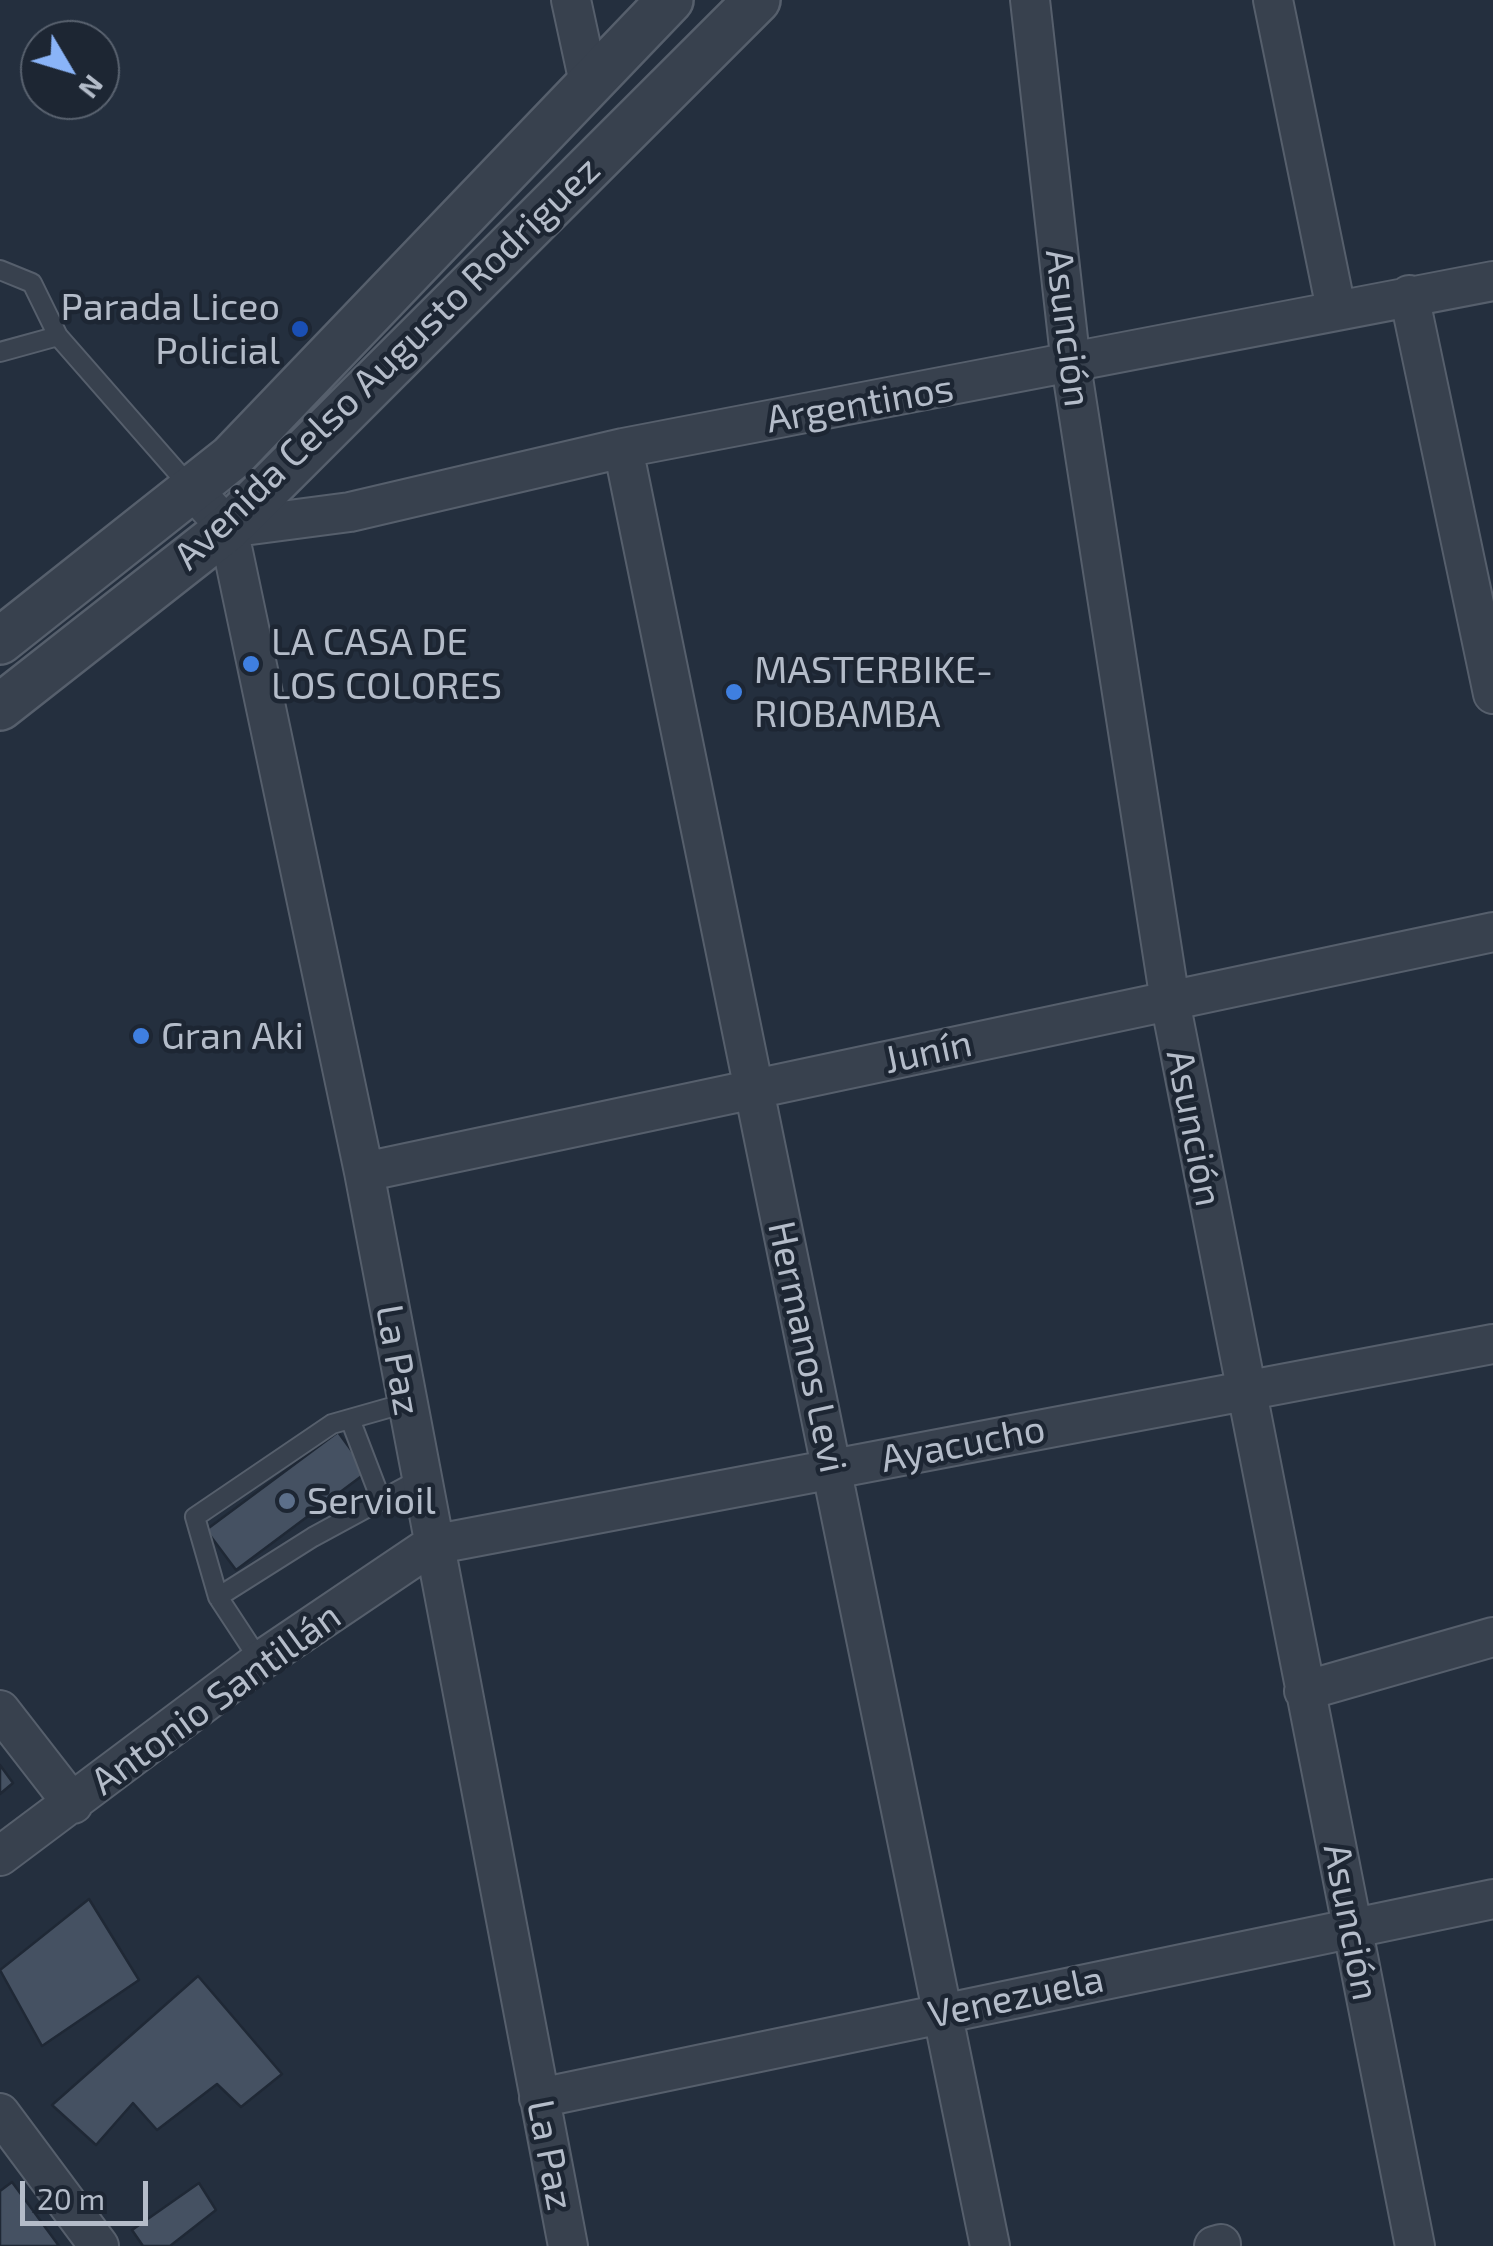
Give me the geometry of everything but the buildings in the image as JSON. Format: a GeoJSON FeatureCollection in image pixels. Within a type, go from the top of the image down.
{"type":"FeatureCollection","features":[{"type":"Feature","properties":{"kind":"street"},"geometry":{"type":"LineString","coordinates":[[570,0],[589,83]]}},
{"type":"Feature","properties":{"kind":"street","name":"Avenida Celso Augusto Rodriguez"},"geometry":{"type":"LineString","coordinates":[[0,641],[231,458],[670,0]]}},
{"type":"Feature","properties":{"kind":"street","name":"Avenida Celso Augusto Rodriguez"},"geometry":{"type":"LineString","coordinates":[[0,707],[228,528],[757,0]]}},
{"type":"Feature","properties":{"kind":"street","name":"Asunción"},"geometry":{"type":"LineString","coordinates":[[1030,0],[1070,365],[1170,1001],[1415,2246]]}},
{"type":"Feature","properties":{"kind":"street"},"geometry":{"type":"LineString","coordinates":[[1273,0],[1336,309]]}},
{"type":"Feature","properties":{"kind":"street","name":"Argentinos"},"geometry":{"type":"LineString","coordinates":[[228,528],[350,512],[623,448],[1493,281]]}},
{"type":"Feature","properties":{"kind":"street"},"geometry":{"type":"LineString","coordinates":[[1409,295],[1493,694]]}},
{"type":"Feature","properties":{"kind":"street","name":"Hermanos Levi"},"geometry":{"type":"LineString","coordinates":[[623,448],[990,2246]]}},
{"type":"Feature","properties":{"kind":"street"},"geometry":{"type":"LineString","coordinates":[[192,489],[228,528]]}},
{"type":"Feature","properties":{"kind":"street","name":"La Paz"},"geometry":{"type":"LineString","coordinates":[[228,528],[364,1172],[568,2246]]}},
{"type":"Feature","properties":{"kind":"street","name":"Junín"},"geometry":{"type":"LineString","coordinates":[[364,1172],[1493,932]]}},
{"type":"Feature","properties":{"kind":"street","name":"Ayacucho"},"geometry":{"type":"LineString","coordinates":[[432,1544],[1493,1344]]}},
{"type":"Feature","properties":{"kind":"street","name":"Antonio Santillán"},"geometry":{"type":"LineString","coordinates":[[0,1856],[260,1661],[432,1544]]}},
{"type":"Feature","properties":{"kind":"street"},"geometry":{"type":"LineString","coordinates":[[1304,1691],[1493,1637]]}},
{"type":"Feature","properties":{"kind":"street"},"geometry":{"type":"LineString","coordinates":[[0,1710],[72,1804]]}},
{"type":"Feature","properties":{"kind":"street","name":"Venezuela"},"geometry":{"type":"LineString","coordinates":[[539,2098],[1493,1899]]}},
{"type":"Feature","properties":{"kind":"street"},"geometry":{"type":"LineString","coordinates":[[0,2113],[100,2246]]}},
{"type":"Feature","properties":{"kind":"lane"},"geometry":{"type":"LineString","coordinates":[[0,270],[32,283],[58,336],[192,489]]}},
{"type":"Feature","properties":{"kind":"lane"},"geometry":{"type":"LineString","coordinates":[[0,352],[58,336]]}},
{"type":"Feature","properties":{"kind":"lane"},"geometry":{"type":"LineString","coordinates":[[260,1661],[218,1597],[195,1517],[332,1424],[406,1402]]}},
{"type":"Feature","properties":{"kind":"lane"},"geometry":{"type":"LineString","coordinates":[[350,1419],[381,1500]]}},
{"type":"Feature","properties":{"kind":"lane"},"geometry":{"type":"LineString","coordinates":[[218,1597],[420,1479]]}},
{"type":"Feature","properties":{"kind":"place","name":"Parada Liceo Policial"},"geometry":{"type":"Point","coordinates":[300,329]}},
{"type":"Feature","properties":{"kind":"place","name":"LA CASA DE LOS COLORES"},"geometry":{"type":"Point","coordinates":[251,664]}},
{"type":"Feature","properties":{"kind":"place","name":"MASTERBIKE- RIOBAMBA"},"geometry":{"type":"Point","coordinates":[734,692]}},
{"type":"Feature","properties":{"kind":"place","name":"Gran Aki"},"geometry":{"type":"Point","coordinates":[141,1036]}},
{"type":"Feature","properties":{"kind":"place","name":"Servioil"},"geometry":{"type":"Point","coordinates":[287,1501]}}]}
